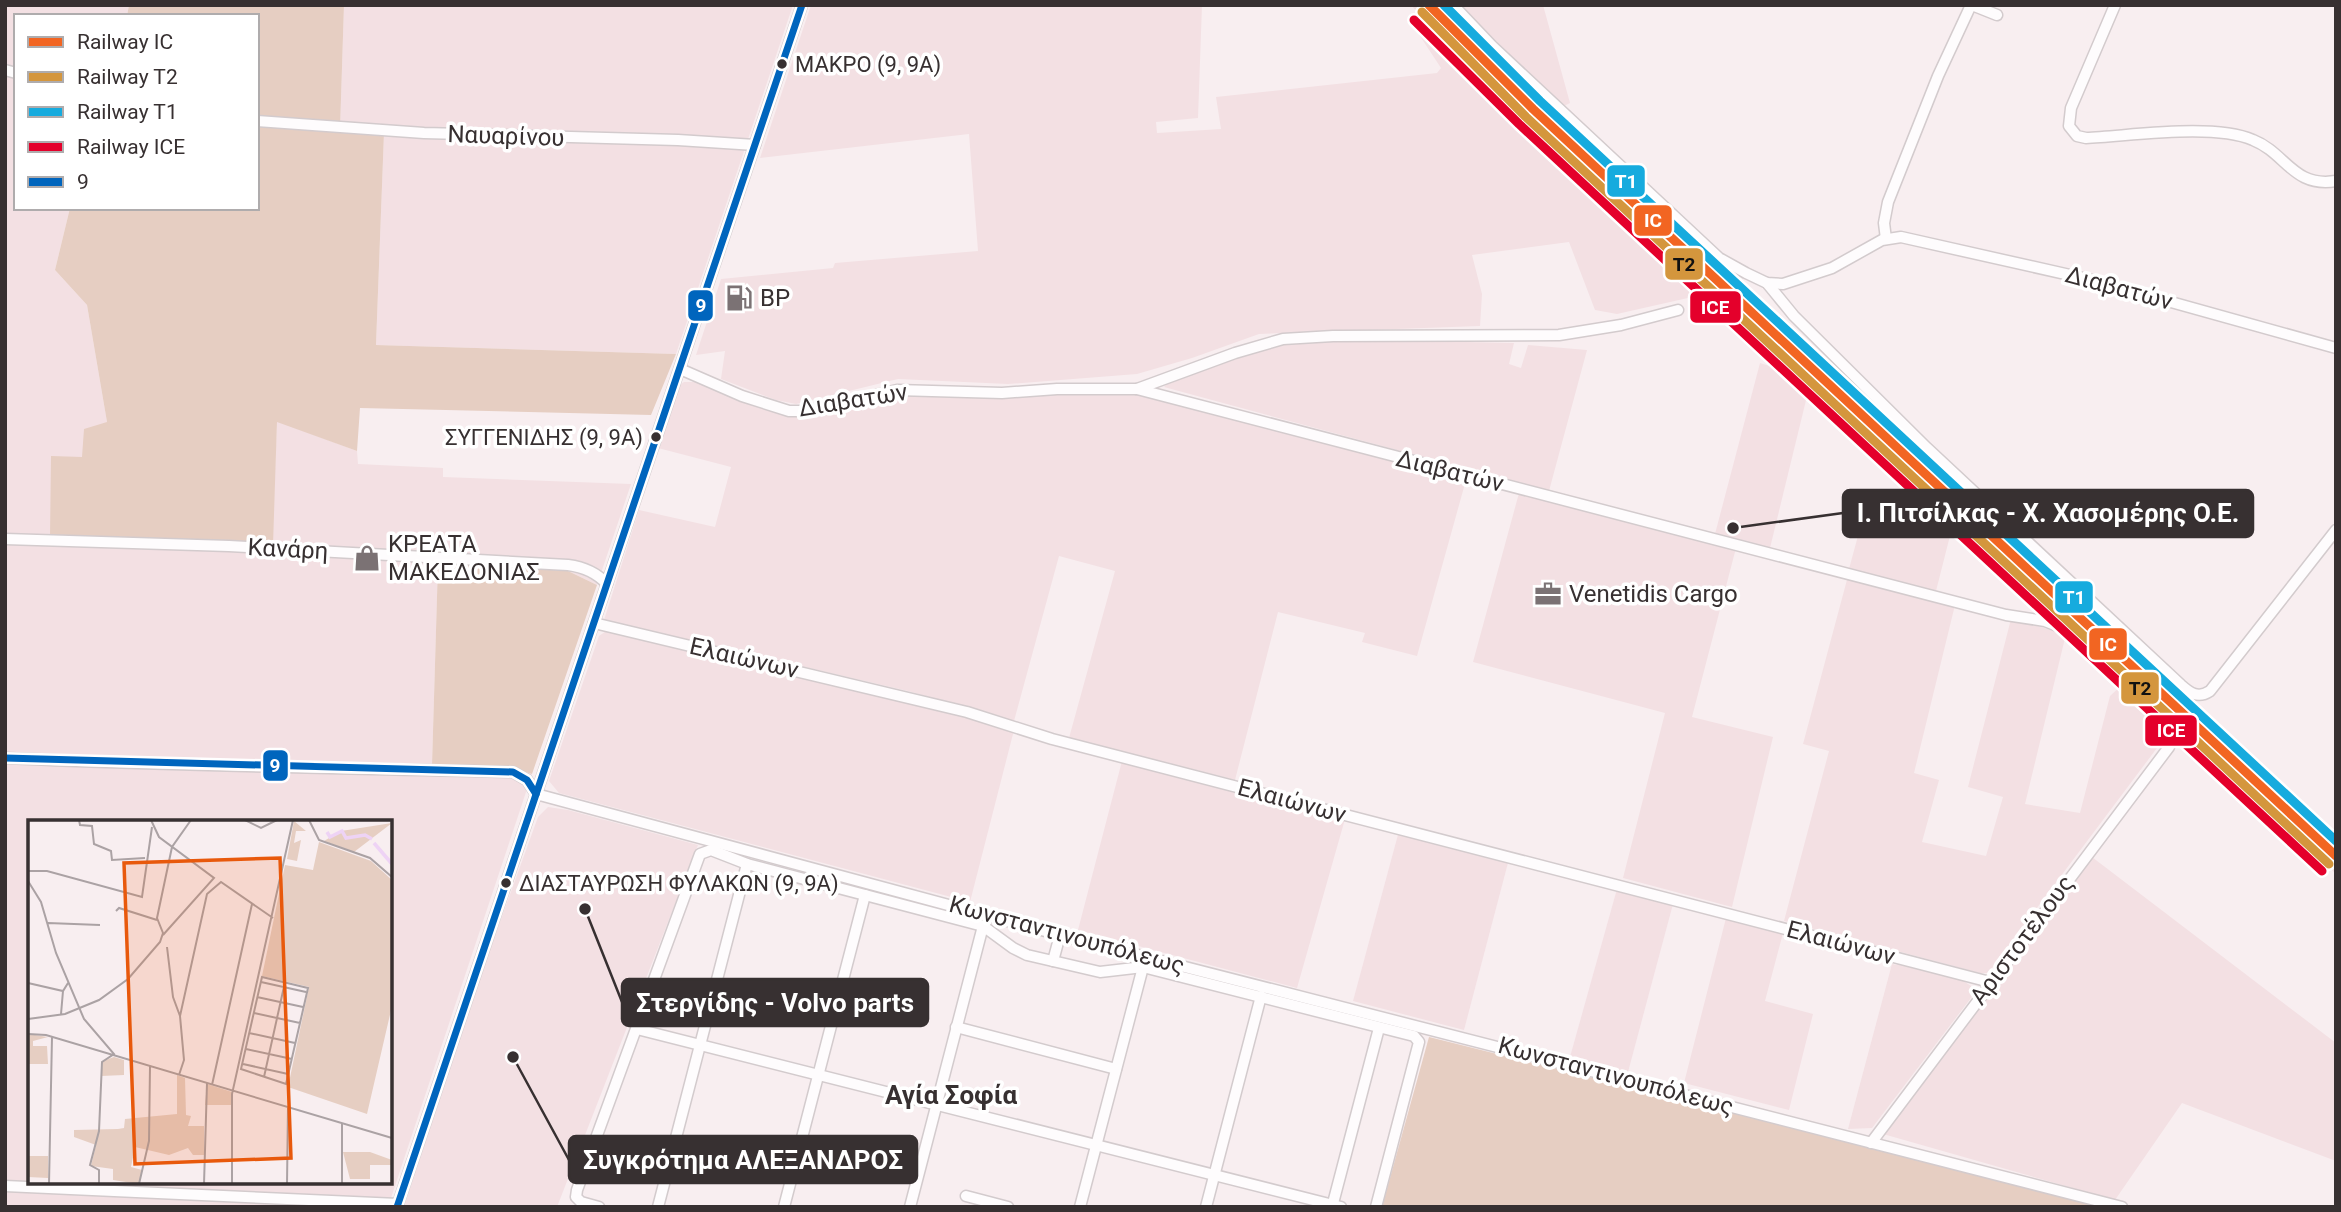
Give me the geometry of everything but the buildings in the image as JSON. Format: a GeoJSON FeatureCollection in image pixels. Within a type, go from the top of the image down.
{"type":"FeatureCollection","features":[{"type":"Feature","properties":{"kind":"street"},"geometry":{"type":"LineString","coordinates":[[5,1186],[398,1206],[802,5]]}},
{"type":"Feature","properties":{"kind":"street"},"geometry":{"type":"LineString","coordinates":[[1453,5],[1501,54],[1719,258],[1767,283],[1794,316],[1927,448],[2181,685],[2196,695],[2207,694],[2336,530]]}},
{"type":"Feature","properties":{"kind":"street"},"geometry":{"type":"LineString","coordinates":[[1767,283],[1783,284],[1808,278],[1886,239],[1884,223],[1888,201],[1938,76],[1972,5],[1997,15]]}},
{"type":"Feature","properties":{"kind":"street"},"geometry":{"type":"LineString","coordinates":[[2115,5],[2071,108],[2069,126],[2077,135],[2086,138],[2199,132],[2232,135],[2252,139],[2309,181],[2336,181]]}},
{"type":"Feature","properties":{"kind":"street","name":"Ναυαρίνου"},"geometry":{"type":"LineString","coordinates":[[259,121],[424,133],[678,140],[755,145]]}},
{"type":"Feature","properties":{"kind":"street","name":"Διαβατών"},"geometry":{"type":"LineString","coordinates":[[1886,239],[1901,237],[2092,281],[2336,348]]}},
{"type":"Feature","properties":{"kind":"street"},"geometry":{"type":"LineString","coordinates":[[1136,389],[1235,353],[1283,339],[1333,336],[1559,335],[1621,325],[1678,310]]}},
{"type":"Feature","properties":{"kind":"street","name":"Διαβατών"},"geometry":{"type":"LineString","coordinates":[[680,369],[742,396],[789,411],[806,411],[897,390],[1002,393],[1077,388],[1136,389],[2006,615],[2045,621],[2075,633],[2154,706],[2168,722],[2172,737]]}},
{"type":"Feature","properties":{"kind":"street","name":"Κανάρη"},"geometry":{"type":"LineString","coordinates":[[5,539],[229,546],[568,565],[585,568],[600,576],[607,584]]}},
{"type":"Feature","properties":{"kind":"street","name":"Ελαιώνων"},"geometry":{"type":"LineString","coordinates":[[594,623],[967,712],[1052,739],[1990,982]]}},
{"type":"Feature","properties":{"kind":"street","name":"Αριστοτέλους"},"geometry":{"type":"LineString","coordinates":[[1871,1143],[2169,747],[2172,737]]}},
{"type":"Feature","properties":{"kind":"street","name":"Κωνσταντινουπόλεως"},"geometry":{"type":"LineString","coordinates":[[5,758],[239,767],[513,772],[527,780],[537,794],[1060,935],[2122,1207]]}},
{"type":"Feature","properties":{"kind":"street"},"geometry":{"type":"LineString","coordinates":[[598,1207],[581,1202],[576,1197],[577,1190],[700,854],[711,850],[747,864],[983,926],[1027,955],[1100,972],[1143,967],[1415,1036],[1419,1042],[1376,1207]]}},
{"type":"Feature","properties":{"kind":"street"},"geometry":{"type":"LineString","coordinates":[[658,1207],[747,864]]}},
{"type":"Feature","properties":{"kind":"street"},"geometry":{"type":"LineString","coordinates":[[784,1207],[865,895]]}},
{"type":"Feature","properties":{"kind":"street"},"geometry":{"type":"LineString","coordinates":[[910,1207],[983,926]]}},
{"type":"Feature","properties":{"kind":"street"},"geometry":{"type":"LineString","coordinates":[[1053,961],[1060,935]]}},
{"type":"Feature","properties":{"kind":"street"},"geometry":{"type":"LineString","coordinates":[[1080,1207],[1143,967]]}},
{"type":"Feature","properties":{"kind":"street"},"geometry":{"type":"LineString","coordinates":[[1206,1207],[1261,996]]}},
{"type":"Feature","properties":{"kind":"street"},"geometry":{"type":"LineString","coordinates":[[956,1027],[1116,1069]]}},
{"type":"Feature","properties":{"kind":"street"},"geometry":{"type":"LineString","coordinates":[[637,1029],[1335,1206],[1379,1028]]}},
{"type":"Feature","properties":{"kind":"street"},"geometry":{"type":"LineString","coordinates":[[966,1196],[1008,1207]]}},
{"type":"Feature","properties":{"kind":"shaded area"},"geometry":{"type":"Polygon","coordinates":[[[5,5],[129,5],[127,14],[14,14],[14,210],[70,210],[55,270],[87,305],[107,422],[256,542],[272,544],[277,421],[357,451],[358,464],[443,468],[443,477],[631,484],[597,585],[568,571],[438,564],[432,764],[509,767],[532,774],[388,1207],[5,1207],[5,5]]]}},
{"type":"Feature","properties":{"kind":"shaded area"},"geometry":{"type":"Polygon","coordinates":[[[129,5],[344,5],[340,130],[384,133],[376,345],[676,354],[651,415],[360,408],[357,451],[277,422],[273,545],[50,537],[51,456],[82,457],[84,429],[107,422],[87,305],[55,270],[70,210],[259,210],[259,14],[127,14],[129,5]]]}},
{"type":"Feature","properties":{"kind":"shaded area"},"geometry":{"type":"Polygon","coordinates":[[[344,5],[793,5],[676,354],[376,345],[384,133],[340,130],[344,5]]]}},
{"type":"Feature","properties":{"kind":"shaded area"},"geometry":{"type":"Polygon","coordinates":[[[811,5],[1202,5],[1198,118],[1156,122],[1157,133],[1221,129],[1216,97],[1437,73],[1441,68],[1416,30],[1426,22],[1411,5],[1449,5],[1486,45],[2336,835],[2336,874],[1954,520],[1936,591],[1849,569],[1869,495],[1899,503],[1906,475],[1710,293],[1617,314],[1595,310],[1569,242],[1472,255],[1482,294],[1480,326],[1259,334],[1137,374],[1008,384],[898,379],[796,404],[776,400],[721,379],[725,351],[696,355],[721,279],[833,268],[835,263],[978,251],[969,134],[760,158],[811,5]]]}},
{"type":"Feature","properties":{"kind":"shaded area"},"geometry":{"type":"Polygon","coordinates":[[[1458,5],[1543,5],[1570,103],[1564,106],[1458,5]]]}},
{"type":"Feature","properties":{"kind":"shaded area"},"geometry":{"type":"Polygon","coordinates":[[[1318,339],[1514,343],[1509,364],[1521,368],[1528,345],[1587,350],[1549,491],[1164,387],[1172,379],[1264,346],[1318,339]]]}},
{"type":"Feature","properties":{"kind":"shaded area"},"geometry":{"type":"Polygon","coordinates":[[[1760,363],[1795,374],[1809,388],[1770,548],[1715,534],[1760,363]]]}},
{"type":"Feature","properties":{"kind":"shaded area"},"geometry":{"type":"Polygon","coordinates":[[[684,382],[695,382],[787,413],[880,395],[1132,391],[1466,480],[1417,656],[1362,642],[1365,633],[1278,612],[1235,780],[1069,738],[1115,571],[1059,556],[1014,721],[908,691],[604,620],[639,510],[715,527],[731,467],[658,448],[678,386],[684,382]]]}},
{"type":"Feature","properties":{"kind":"shaded area"},"geometry":{"type":"Polygon","coordinates":[[[1519,493],[1736,548],[1692,717],[1773,737],[1732,907],[1623,878],[1665,713],[1473,662],[1519,493]]]}},
{"type":"Feature","properties":{"kind":"shaded area"},"geometry":{"type":"Polygon","coordinates":[[[438,563],[568,571],[597,585],[532,774],[509,767],[432,765],[438,563]]]}},
{"type":"Feature","properties":{"kind":"shaded area"},"geometry":{"type":"Polygon","coordinates":[[[1848,576],[1955,605],[1914,773],[1939,780],[1922,842],[1986,856],[2003,797],[1968,787],[2011,619],[2066,634],[2025,804],[2080,813],[2110,696],[2124,683],[2155,714],[2163,740],[1988,973],[1784,921],[1829,751],[1803,744],[1848,576]]]}},
{"type":"Feature","properties":{"kind":"shaded area"},"geometry":{"type":"Polygon","coordinates":[[[609,629],[907,700],[1014,730],[970,902],[559,793],[549,781],[599,636],[609,629]]]}},
{"type":"Feature","properties":{"kind":"shaded area"},"geometry":{"type":"Polygon","coordinates":[[[1122,761],[1345,819],[1297,988],[1078,930],[1122,761]]]}},
{"type":"Feature","properties":{"kind":"shaded area"},"geometry":{"type":"Polygon","coordinates":[[[548,807],[698,845],[557,1207],[404,1207],[480,977],[538,817],[548,807]]]}},
{"type":"Feature","properties":{"kind":"shaded area"},"geometry":{"type":"Polygon","coordinates":[[[1399,831],[1509,859],[1464,1030],[1353,1001],[1399,831]]]}},
{"type":"Feature","properties":{"kind":"shaded area"},"geometry":{"type":"Polygon","coordinates":[[[2088,854],[2336,1043],[2336,1161],[2182,1103],[2115,1200],[1876,1132],[2088,854]]]}},
{"type":"Feature","properties":{"kind":"shaded area"},"geometry":{"type":"Polygon","coordinates":[[[1617,889],[1673,904],[1628,1072],[1570,1057],[1617,889]]]}},
{"type":"Feature","properties":{"kind":"shaded area"},"geometry":{"type":"Polygon","coordinates":[[[1726,918],[1783,933],[1765,1001],[1813,1014],[1789,1110],[1684,1083],[1726,918]]]}},
{"type":"Feature","properties":{"kind":"shaded area"},"geometry":{"type":"Polygon","coordinates":[[[1899,961],[1956,976],[1977,990],[1872,1128],[1848,1129],[1892,964],[1897,965],[1899,961]]]}},
{"type":"Feature","properties":{"kind":"shaded area"},"geometry":{"type":"Polygon","coordinates":[[[1429,1037],[2111,1207],[1382,1207],[1429,1037]]]}},
{"type":"Feature","properties":{"kind":"rail line","name":"IC"},"geometry":{"type":"LineString","coordinates":[[1429,5],[1533,109],[2336,856]]}},
{"type":"Feature","properties":{"kind":"rail line","name":"T1"},"geometry":{"type":"LineString","coordinates":[[1444,5],[1540,101],[2336,841]]}},
{"type":"Feature","properties":{"kind":"rail line","name":"T2"},"geometry":{"type":"LineString","coordinates":[[1422,12],[1526,117],[2329,864]]}},
{"type":"Feature","properties":{"kind":"rail line","name":"ICE"},"geometry":{"type":"LineString","coordinates":[[1414,20],[1519,124],[2322,871]]}},
{"type":"Feature","properties":{"kind":"transit line","name":"9"},"geometry":{"type":"LineString","coordinates":[[397,1207],[802,5]]}},
{"type":"Feature","properties":{"kind":"transit line","name":"9"},"geometry":{"type":"LineString","coordinates":[[5,758],[513,772],[527,780],[536,794]]}},
{"type":"Feature","properties":{"kind":"place","name":"ΜΑΚΡΟ (9, 9Α)"},"geometry":{"type":"Point","coordinates":[782,64]}},
{"type":"Feature","properties":{"kind":"place","name":"BP"},"geometry":{"type":"Point","coordinates":[739,298]}},
{"type":"Feature","properties":{"kind":"place","name":"ΣΥΓΓΕΝΙΔΗΣ (9, 9Α)"},"geometry":{"type":"Point","coordinates":[656,437]}},
{"type":"Feature","properties":{"kind":"place","name":"Ι. Πιτσίλκας - Χ. Χασομέρης Ο.Ε."},"geometry":{"type":"Point","coordinates":[1733,528]}},
{"type":"Feature","properties":{"kind":"place","name":"ΚΡΕΑΤΑ ΜΑΚΕΔΟΝΙΑΣ"},"geometry":{"type":"Point","coordinates":[367,558]}},
{"type":"Feature","properties":{"kind":"place","name":"Venetidis Cargo"},"geometry":{"type":"Point","coordinates":[1548,594]}},
{"type":"Feature","properties":{"kind":"place","name":"ΔΙΑΣΤΑΥΡΩΣΗ ΦΥΛΑΚΩΝ (9, 9Α)"},"geometry":{"type":"Point","coordinates":[506,883]}},
{"type":"Feature","properties":{"kind":"place","name":"Στεργίδης - Volvo parts"},"geometry":{"type":"Point","coordinates":[585,909]}},
{"type":"Feature","properties":{"kind":"place","name":"Συγκρότημα ΑΛΕΞΑΝΔΡΟΣ"},"geometry":{"type":"Point","coordinates":[513,1057]}},
{"type":"Feature","properties":{"kind":"district","name":"Αγία Σοφία"},"geometry":{"type":"Point","coordinates":[951,1095]}}]}
